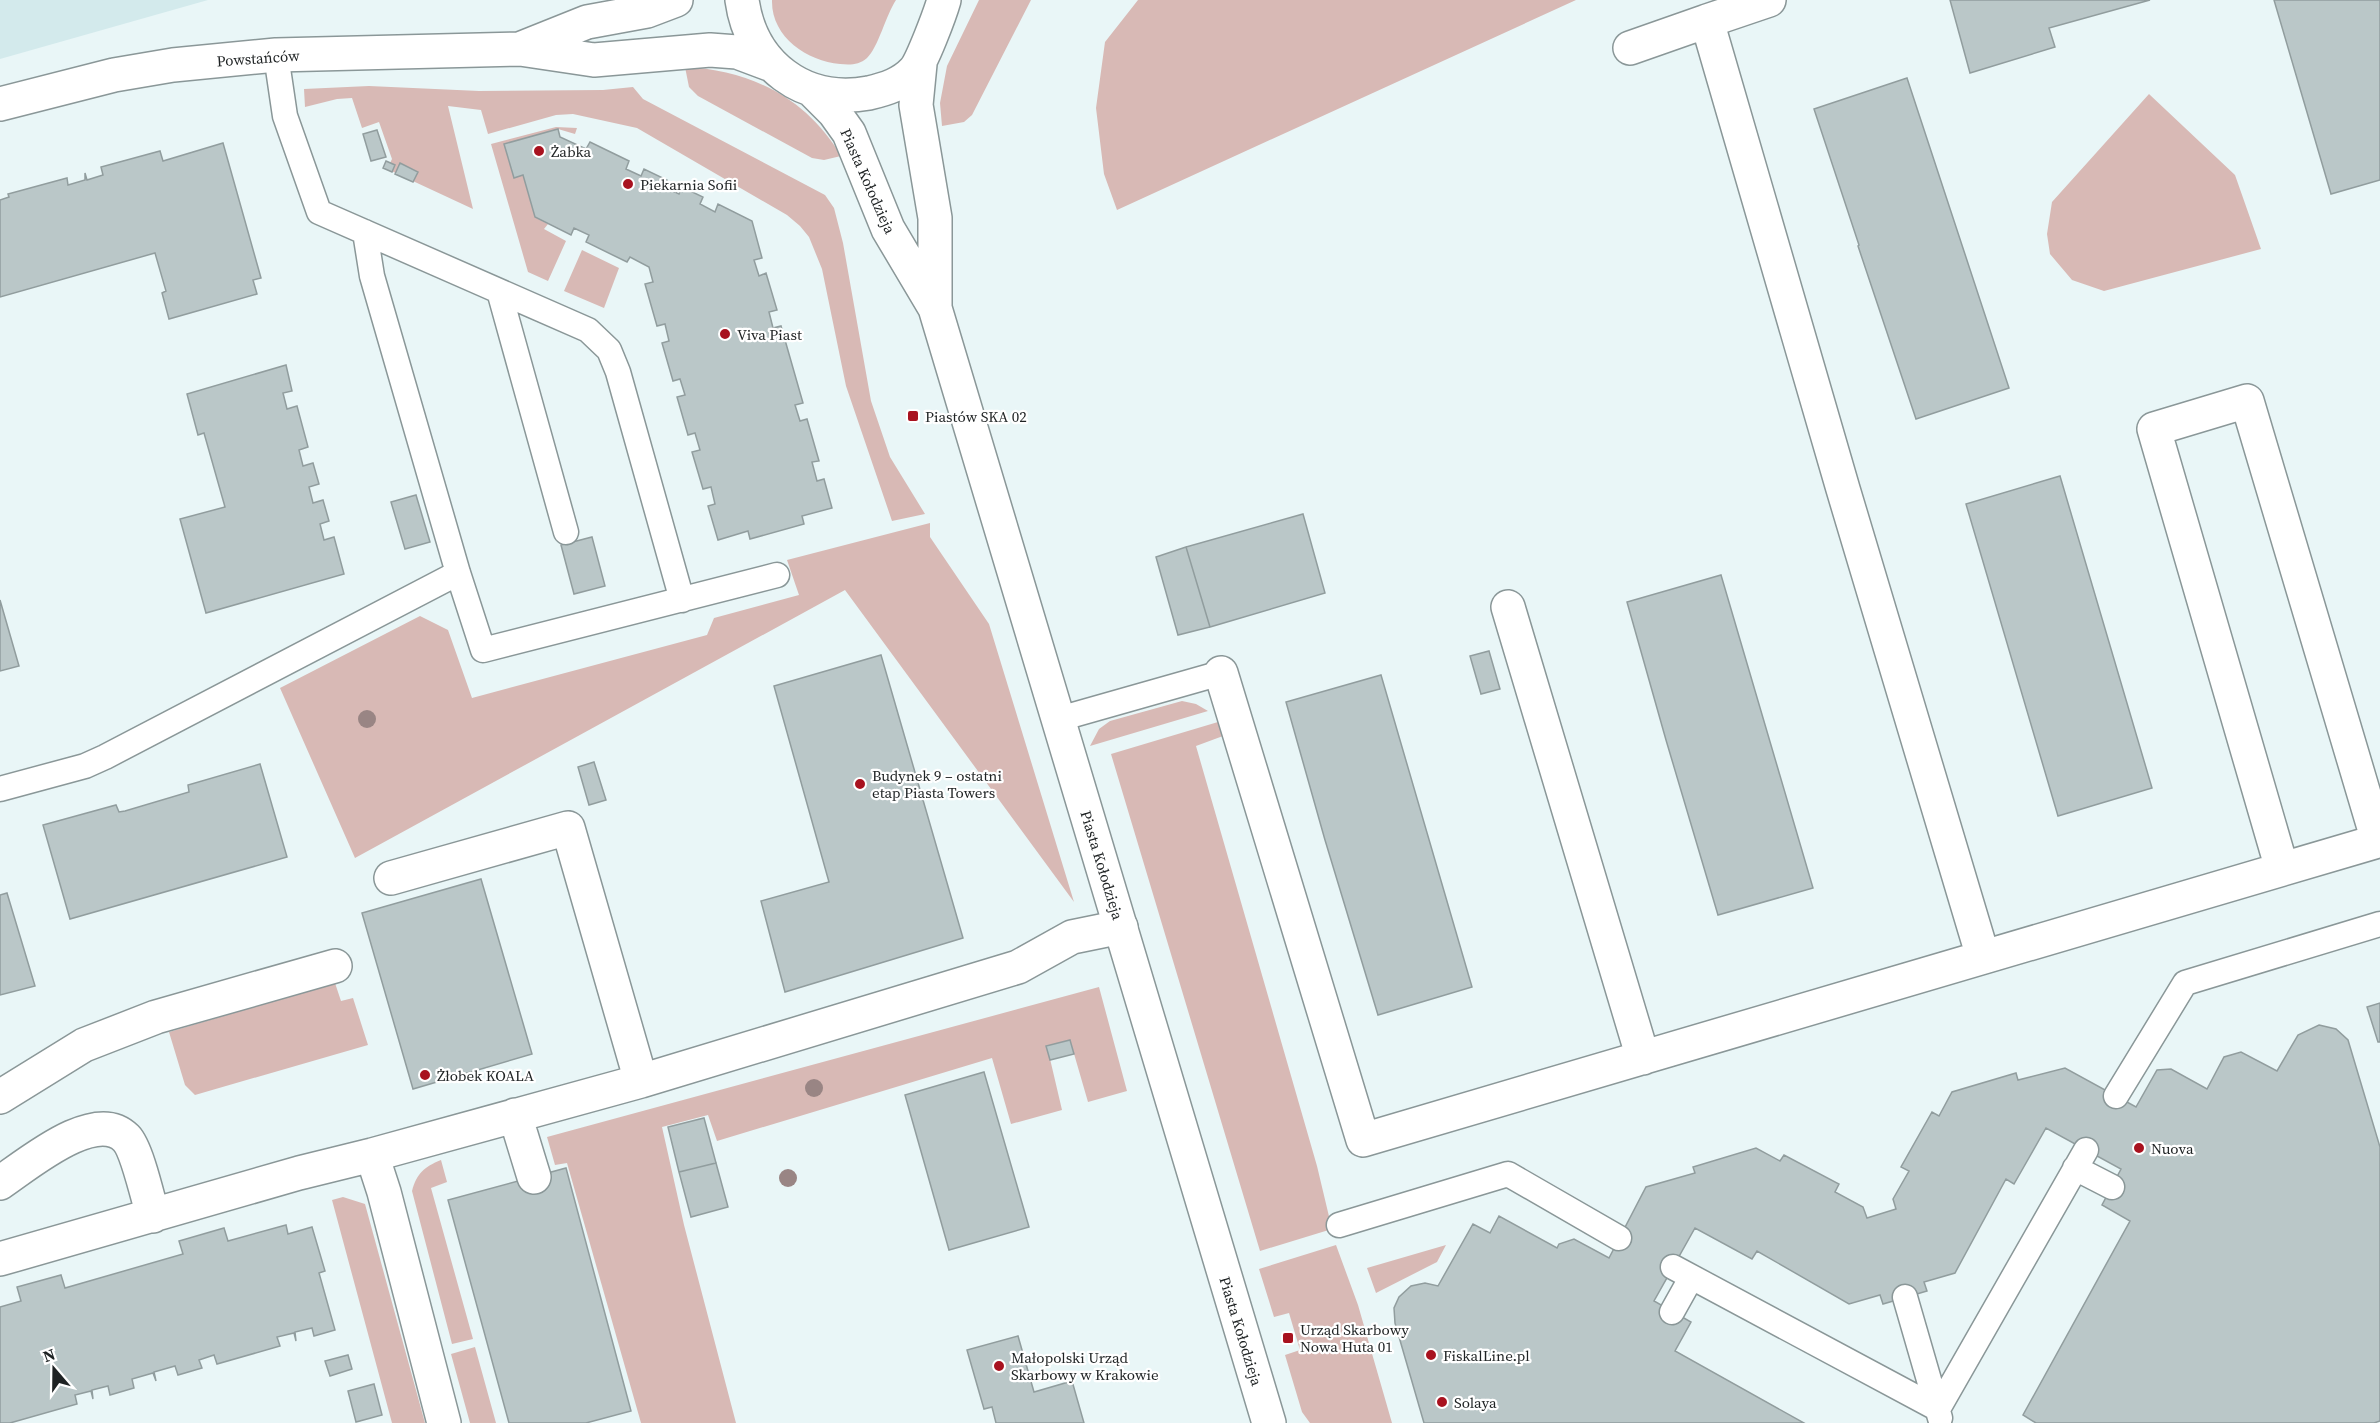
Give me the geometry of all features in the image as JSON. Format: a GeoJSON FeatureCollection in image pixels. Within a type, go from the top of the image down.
{"type":"FeatureCollection","features":[{"type":"Feature","properties":{"kind":"street","name":"Powstańców"},"geometry":{"type":"LineString","coordinates":[[520,49],[587,22],[647,10],[676,0]]}},
{"type":"Feature","properties":{"kind":"street"},"geometry":{"type":"LineString","coordinates":[[742,0],[748,29],[753,40],[772,65],[813,91],[856,95],[877,91],[903,81],[920,64],[944,0]]}},
{"type":"Feature","properties":{"kind":"street"},"geometry":{"type":"LineString","coordinates":[[1630,48],[1769,0]]}},
{"type":"Feature","properties":{"kind":"street"},"geometry":{"type":"LineString","coordinates":[[1707,21],[1843,489],[1983,957]]}},
{"type":"Feature","properties":{"kind":"street","name":"Powstańców"},"geometry":{"type":"LineString","coordinates":[[0,104],[58,88],[137,71],[172,65],[276,55],[520,49],[594,60],[710,50],[737,52],[772,65]]}},
{"type":"Feature","properties":{"kind":"street","name":"Piasta Kołodzieja"},"geometry":{"type":"LineString","coordinates":[[920,64],[916,105],[935,218],[935,308]]}},
{"type":"Feature","properties":{"kind":"street","name":"Piasta Kołodzieja"},"geometry":{"type":"LineString","coordinates":[[813,91],[834,112],[849,133],[888,229],[935,308],[1269,1423]]}},
{"type":"Feature","properties":{"kind":"street"},"geometry":{"type":"LineString","coordinates":[[1221,673],[1363,1140],[2378,841],[2247,401],[2154,429],[2282,869]]}},
{"type":"Feature","properties":{"kind":"street"},"geometry":{"type":"LineString","coordinates":[[1508,607],[1643,1058]]}},
{"type":"Feature","properties":{"kind":"street"},"geometry":{"type":"LineString","coordinates":[[391,878],[568,828],[641,1081]]}},
{"type":"Feature","properties":{"kind":"street"},"geometry":{"type":"LineString","coordinates":[[0,1259],[298,1173],[641,1081],[1018,968],[1072,937],[1121,927]]}},
{"type":"Feature","properties":{"kind":"street"},"geometry":{"type":"LineString","coordinates":[[0,1097],[84,1044],[156,1017],[335,966]]}},
{"type":"Feature","properties":{"kind":"street"},"geometry":{"type":"LineString","coordinates":[[515,1115],[534,1177]]}},
{"type":"Feature","properties":{"kind":"street"},"geometry":{"type":"LineString","coordinates":[[0,1183],[65,1140],[95,1129],[112,1130],[126,1138],[134,1155],[153,1216]]}},
{"type":"Feature","properties":{"kind":"street"},"geometry":{"type":"LineString","coordinates":[[372,1155],[384,1192],[444,1423]]}},
{"type":"Feature","properties":{"kind":"lane"},"geometry":{"type":"LineString","coordinates":[[276,55],[285,116],[319,212],[588,330],[609,350],[618,372],[682,600]]}},
{"type":"Feature","properties":{"kind":"lane"},"geometry":{"type":"LineString","coordinates":[[365,232],[372,276],[458,573],[483,650],[777,575]]}},
{"type":"Feature","properties":{"kind":"lane"},"geometry":{"type":"LineString","coordinates":[[499,291],[566,532]]}},
{"type":"Feature","properties":{"kind":"lane"},"geometry":{"type":"LineString","coordinates":[[0,789],[85,766],[105,757],[458,573]]}},
{"type":"Feature","properties":{"kind":"lane"},"geometry":{"type":"LineString","coordinates":[[1059,719],[1221,673]]}},
{"type":"Feature","properties":{"kind":"lane"},"geometry":{"type":"LineString","coordinates":[[2116,1096],[2185,983],[2380,924]]}},
{"type":"Feature","properties":{"kind":"lane"},"geometry":{"type":"LineString","coordinates":[[1940,1416],[2080,1159],[2112,1187]]}},
{"type":"Feature","properties":{"kind":"lane"},"geometry":{"type":"LineString","coordinates":[[1339,1225],[1508,1174],[1619,1238]]}},
{"type":"Feature","properties":{"kind":"lane"},"geometry":{"type":"LineString","coordinates":[[1672,1312],[1682,1272],[1940,1416]]}},
{"type":"Feature","properties":{"kind":"lane"},"geometry":{"type":"LineString","coordinates":[[1905,1297],[1940,1416]]}},
{"type":"Feature","properties":{"kind":"shaded area"},"geometry":{"type":"Polygon","coordinates":[[[0,0],[208,0],[0,59],[0,0]]]}},
{"type":"Feature","properties":{"kind":"shaded area"},"geometry":{"type":"Polygon","coordinates":[[[772,0],[896,0],[867,58],[854,64],[840,64],[815,58],[793,45],[778,25],[773,13],[772,0]]]}},
{"type":"Feature","properties":{"kind":"shaded area"},"geometry":{"type":"Polygon","coordinates":[[[979,0],[1031,0],[972,115],[964,122],[942,126],[940,103],[947,66],[979,0]]]}},
{"type":"Feature","properties":{"kind":"shaded area"},"geometry":{"type":"Polygon","coordinates":[[[1138,0],[1576,0],[1117,210],[1104,174],[1096,108],[1105,42],[1138,0]]]}},
{"type":"Feature","properties":{"kind":"shaded area"},"geometry":{"type":"Polygon","coordinates":[[[685,67],[732,74],[775,91],[794,103],[811,118],[841,156],[824,160],[812,158],[698,96],[689,87],[685,67]]]}},
{"type":"Feature","properties":{"kind":"shaded area"},"geometry":{"type":"Polygon","coordinates":[[[369,86],[479,91],[603,90],[633,87],[643,99],[825,195],[834,208],[843,243],[871,401],[890,457],[925,514],[892,521],[846,386],[822,269],[809,237],[787,215],[637,128],[573,114],[556,115],[488,134],[481,110],[448,106],[473,209],[387,169],[392,159],[379,122],[362,128],[352,98],[337,99],[305,107],[304,89],[369,86]]]}},
{"type":"Feature","properties":{"kind":"shaded area"},"geometry":{"type":"Polygon","coordinates":[[[2149,94],[2235,175],[2261,249],[2104,291],[2072,280],[2050,254],[2047,234],[2052,202],[2149,94]]]}},
{"type":"Feature","properties":{"kind":"shaded area"},"geometry":{"type":"Polygon","coordinates":[[[556,127],[577,128],[575,134],[558,129],[514,178],[523,175],[535,217],[548,224],[544,229],[566,241],[548,281],[528,272],[491,144],[556,127]]]}},
{"type":"Feature","properties":{"kind":"shaded area"},"geometry":{"type":"Polygon","coordinates":[[[582,250],[619,268],[604,308],[564,291],[582,250]]]}},
{"type":"Feature","properties":{"kind":"shaded area"},"geometry":{"type":"Polygon","coordinates":[[[930,523],[930,537],[989,624],[1074,902],[845,590],[355,858],[280,688],[420,616],[448,630],[472,698],[707,635],[714,618],[799,595],[787,560],[930,523]]]}},
{"type":"Feature","properties":{"kind":"shaded area"},"geometry":{"type":"Polygon","coordinates":[[[1182,701],[1196,704],[1208,711],[1090,746],[1099,729],[1110,721],[1182,701]]]}},
{"type":"Feature","properties":{"kind":"shaded area"},"geometry":{"type":"Polygon","coordinates":[[[1218,722],[1223,736],[1196,746],[1317,1166],[1332,1229],[1260,1251],[1111,754],[1218,722]]]}},
{"type":"Feature","properties":{"kind":"shaded area"},"geometry":{"type":"Polygon","coordinates":[[[335,983],[341,1001],[353,998],[368,1045],[195,1095],[185,1085],[169,1032],[335,983]]]}},
{"type":"Feature","properties":{"kind":"shaded area"},"geometry":{"type":"Polygon","coordinates":[[[1099,987],[1127,1091],[1088,1102],[1070,1040],[1047,1046],[1062,1110],[1011,1124],[992,1058],[717,1141],[708,1115],[662,1127],[684,1225],[736,1423],[641,1423],[567,1163],[555,1165],[547,1137],[1099,987]]]}},
{"type":"Feature","properties":{"kind":"shaded area"},"geometry":{"type":"Polygon","coordinates":[[[441,1160],[447,1182],[431,1188],[473,1339],[452,1344],[412,1191],[422,1171],[441,1160]]]}},
{"type":"Feature","properties":{"kind":"shaded area"},"geometry":{"type":"Polygon","coordinates":[[[343,1197],[365,1204],[425,1423],[392,1423],[332,1200],[343,1197]]]}},
{"type":"Feature","properties":{"kind":"shaded area"},"geometry":{"type":"Polygon","coordinates":[[[1336,1245],[1358,1305],[1392,1423],[1310,1423],[1302,1412],[1285,1355],[1300,1350],[1289,1313],[1274,1317],[1259,1269],[1336,1245]]]}},
{"type":"Feature","properties":{"kind":"shaded area"},"geometry":{"type":"Polygon","coordinates":[[[1446,1245],[1437,1262],[1376,1293],[1367,1268],[1446,1245]]]}},
{"type":"Feature","properties":{"kind":"shaded area"},"geometry":{"type":"Polygon","coordinates":[[[475,1347],[496,1423],[470,1423],[451,1354],[475,1347]]]}},
{"type":"Feature","properties":{"kind":"building"},"geometry":{"type":"Polygon","coordinates":[[[1950,0],[2150,0],[2049,28],[2055,47],[1970,73],[1950,0]]]}},
{"type":"Feature","properties":{"kind":"building"},"geometry":{"type":"Polygon","coordinates":[[[2274,0],[2380,0],[2380,180],[2331,194],[2274,0]]]}},
{"type":"Feature","properties":{"kind":"building"},"geometry":{"type":"Polygon","coordinates":[[[1907,78],[2009,388],[1916,419],[1814,109],[1907,78]]]}},
{"type":"Feature","properties":{"kind":"building","name":"Viva Piast"},"geometry":{"type":"Polygon","coordinates":[[[558,129],[560,137],[586,149],[590,142],[629,161],[626,169],[641,176],[644,169],[667,180],[664,187],[679,194],[682,187],[703,197],[700,204],[715,212],[718,204],[752,221],[762,258],[754,260],[759,276],[766,273],[777,310],[769,312],[773,328],[781,326],[803,403],[795,405],[800,421],[807,419],[819,461],[812,462],[817,481],[824,479],[832,508],[802,516],[804,524],[750,539],[748,531],[718,540],[708,506],[715,504],[711,487],[703,489],[692,452],[700,450],[695,433],[688,435],[677,397],[685,395],[680,379],[673,381],[662,343],[669,341],[665,324],[657,326],[645,284],[653,282],[649,267],[630,257],[627,262],[586,242],[589,235],[574,228],[571,235],[535,217],[523,175],[514,178],[504,144],[558,129]]]}},
{"type":"Feature","properties":{"kind":"building"},"geometry":{"type":"Polygon","coordinates":[[[377,130],[386,157],[371,161],[363,134],[377,130]]]}},
{"type":"Feature","properties":{"kind":"building"},"geometry":{"type":"Polygon","coordinates":[[[223,143],[261,278],[253,280],[257,294],[169,319],[162,293],[166,291],[155,253],[0,297],[0,200],[9,197],[8,194],[67,178],[68,185],[85,180],[85,173],[87,180],[103,175],[101,167],[160,151],[163,161],[223,143]]]}},
{"type":"Feature","properties":{"kind":"building"},"geometry":{"type":"Polygon","coordinates":[[[386,161],[395,165],[392,172],[383,168],[386,161]]]}},
{"type":"Feature","properties":{"kind":"building"},"geometry":{"type":"Polygon","coordinates":[[[400,163],[418,172],[413,182],[395,174],[400,163]]]}},
{"type":"Feature","properties":{"kind":"building"},"geometry":{"type":"Polygon","coordinates":[[[286,365],[292,391],[283,393],[287,409],[297,406],[308,447],[299,450],[303,466],[313,463],[319,484],[309,487],[313,503],[323,500],[329,521],[320,524],[324,540],[334,537],[344,574],[206,613],[180,519],[225,507],[204,433],[198,435],[187,394],[286,365]]]}},
{"type":"Feature","properties":{"kind":"building"},"geometry":{"type":"Polygon","coordinates":[[[2060,476],[2152,788],[2058,816],[1966,504],[2060,476]]]}},
{"type":"Feature","properties":{"kind":"building"},"geometry":{"type":"Polygon","coordinates":[[[416,495],[430,542],[405,549],[391,502],[416,495]]]}},
{"type":"Feature","properties":{"kind":"building"},"geometry":{"type":"Polygon","coordinates":[[[1303,514],[1325,593],[1210,627],[1186,547],[1303,514]]]}},
{"type":"Feature","properties":{"kind":"building"},"geometry":{"type":"Polygon","coordinates":[[[592,537],[605,586],[574,594],[561,545],[592,537]]]}},
{"type":"Feature","properties":{"kind":"building"},"geometry":{"type":"Polygon","coordinates":[[[1186,547],[1210,627],[1178,635],[1156,557],[1186,547]]]}},
{"type":"Feature","properties":{"kind":"building"},"geometry":{"type":"Polygon","coordinates":[[[1721,575],[1813,888],[1718,915],[1627,602],[1721,575]]]}},
{"type":"Feature","properties":{"kind":"building"},"geometry":{"type":"Polygon","coordinates":[[[0,600],[19,666],[0,671],[0,600]]]}},
{"type":"Feature","properties":{"kind":"building"},"geometry":{"type":"Polygon","coordinates":[[[1489,651],[1500,689],[1481,694],[1470,656],[1489,651]]]}},
{"type":"Feature","properties":{"kind":"building","name":"Budynek 9 – ostatni etap Piasta Towers"},"geometry":{"type":"Polygon","coordinates":[[[881,655],[963,938],[785,992],[761,901],[829,882],[774,686],[881,655]]]}},
{"type":"Feature","properties":{"kind":"building"},"geometry":{"type":"Polygon","coordinates":[[[1381,675],[1472,987],[1378,1015],[1286,702],[1381,675]]]}},
{"type":"Feature","properties":{"kind":"building"},"geometry":{"type":"Polygon","coordinates":[[[594,762],[606,800],[589,805],[578,767],[594,762]]]}},
{"type":"Feature","properties":{"kind":"building"},"geometry":{"type":"Polygon","coordinates":[[[260,764],[287,857],[70,919],[43,825],[116,805],[119,812],[125,811],[189,792],[188,785],[260,764]]]}},
{"type":"Feature","properties":{"kind":"building"},"geometry":{"type":"Polygon","coordinates":[[[481,879],[532,1054],[413,1089],[362,913],[481,879]]]}},
{"type":"Feature","properties":{"kind":"building"},"geometry":{"type":"Polygon","coordinates":[[[7,893],[35,986],[0,995],[0,895],[7,893]]]}},
{"type":"Feature","properties":{"kind":"building"},"geometry":{"type":"Polygon","coordinates":[[[2380,1003],[2380,1042],[2378,1042],[2367,1007],[2380,1003]]]}},
{"type":"Feature","properties":{"kind":"building"},"geometry":{"type":"Polygon","coordinates":[[[2319,1025],[2336,1029],[2348,1040],[2380,1147],[2380,1421],[2374,1423],[2036,1423],[2023,1415],[2130,1221],[2102,1205],[2121,1169],[2046,1128],[2014,1184],[2006,1179],[1955,1273],[1924,1282],[1927,1291],[1883,1304],[1880,1295],[1849,1304],[1757,1251],[1752,1259],[1695,1228],[1654,1301],[1691,1322],[1675,1351],[1804,1423],[1424,1423],[1395,1323],[1394,1308],[1399,1297],[1411,1286],[1425,1283],[1438,1286],[1473,1224],[1490,1233],[1499,1216],[1557,1248],[1559,1244],[1574,1239],[1609,1258],[1646,1187],[1695,1173],[1693,1167],[1756,1148],[1780,1161],[1784,1155],[1839,1184],[1835,1192],[1863,1207],[1867,1218],[1896,1209],[1893,1199],[1909,1171],[1901,1167],[1932,1112],[1939,1116],[1952,1092],[2016,1073],[2018,1080],[2065,1068],[2136,1107],[2157,1070],[2171,1069],[2207,1089],[2224,1057],[2241,1052],[2277,1071],[2298,1035],[2319,1025]]]}},
{"type":"Feature","properties":{"kind":"building"},"geometry":{"type":"Polygon","coordinates":[[[1070,1040],[1074,1054],[1050,1060],[1046,1046],[1070,1040]]]}},
{"type":"Feature","properties":{"kind":"building"},"geometry":{"type":"Polygon","coordinates":[[[984,1072],[1029,1227],[949,1250],[905,1095],[984,1072]]]}},
{"type":"Feature","properties":{"kind":"building"},"geometry":{"type":"Polygon","coordinates":[[[704,1118],[716,1163],[679,1172],[668,1127],[704,1118]]]}},
{"type":"Feature","properties":{"kind":"building"},"geometry":{"type":"Polygon","coordinates":[[[716,1163],[728,1207],[691,1217],[679,1172],[716,1163]]]}},
{"type":"Feature","properties":{"kind":"building"},"geometry":{"type":"Polygon","coordinates":[[[566,1168],[631,1411],[586,1423],[509,1423],[448,1200],[566,1168]]]}},
{"type":"Feature","properties":{"kind":"building"},"geometry":{"type":"Polygon","coordinates":[[[286,1225],[288,1234],[312,1227],[325,1271],[319,1273],[335,1330],[314,1336],[312,1328],[295,1332],[296,1341],[294,1333],[277,1337],[280,1346],[217,1364],[214,1355],[199,1360],[202,1368],[178,1375],[175,1366],[154,1372],[156,1381],[153,1373],[132,1379],[134,1388],[110,1395],[108,1386],[92,1390],[93,1399],[91,1391],[75,1395],[77,1404],[10,1423],[0,1423],[0,1307],[21,1301],[17,1287],[61,1275],[65,1288],[183,1254],[179,1241],[224,1228],[228,1241],[286,1225]]]}},
{"type":"Feature","properties":{"kind":"building","name":"Małopolski Urząd Skarbowy w Krakowie"},"geometry":{"type":"Polygon","coordinates":[[[1018,1336],[1034,1392],[1072,1381],[1084,1423],[996,1423],[992,1407],[984,1409],[967,1350],[1018,1336]]]}},
{"type":"Feature","properties":{"kind":"building"},"geometry":{"type":"Polygon","coordinates":[[[348,1355],[352,1369],[330,1376],[325,1361],[348,1355]]]}},
{"type":"Feature","properties":{"kind":"building"},"geometry":{"type":"Polygon","coordinates":[[[374,1384],[382,1415],[356,1422],[348,1391],[374,1384]]]}},
{"type":"Feature","properties":{"kind":"place","name":"Żabka"},"geometry":{"type":"Point","coordinates":[539,151]}},
{"type":"Feature","properties":{"kind":"place","name":"Piekarnia Sofii"},"geometry":{"type":"Point","coordinates":[628,184]}},
{"type":"Feature","properties":{"kind":"place","name":"Viva Piast"},"geometry":{"type":"Point","coordinates":[725,334]}},
{"type":"Feature","properties":{"kind":"place","name":"Piastów SKA 02"},"geometry":{"type":"Point","coordinates":[913,416]}},
{"type":"Feature","properties":{"kind":"place","name":"Budynek 9 – ostatni etap Piasta Towers"},"geometry":{"type":"Point","coordinates":[860,784]}},
{"type":"Feature","properties":{"kind":"place","name":"Żłobek KOALA"},"geometry":{"type":"Point","coordinates":[425,1075]}},
{"type":"Feature","properties":{"kind":"place","name":"Nuova"},"geometry":{"type":"Point","coordinates":[2139,1148]}},
{"type":"Feature","properties":{"kind":"place","name":"Urząd Skarbowy Nowa Huta 01"},"geometry":{"type":"Point","coordinates":[1288,1338]}},
{"type":"Feature","properties":{"kind":"place","name":"FiskalLine.pl"},"geometry":{"type":"Point","coordinates":[1431,1355]}},
{"type":"Feature","properties":{"kind":"place","name":"Małopolski Urząd Skarbowy w Krakowie"},"geometry":{"type":"Point","coordinates":[999,1366]}},
{"type":"Feature","properties":{"kind":"place","name":"Solaya"},"geometry":{"type":"Point","coordinates":[1442,1402]}}]}
